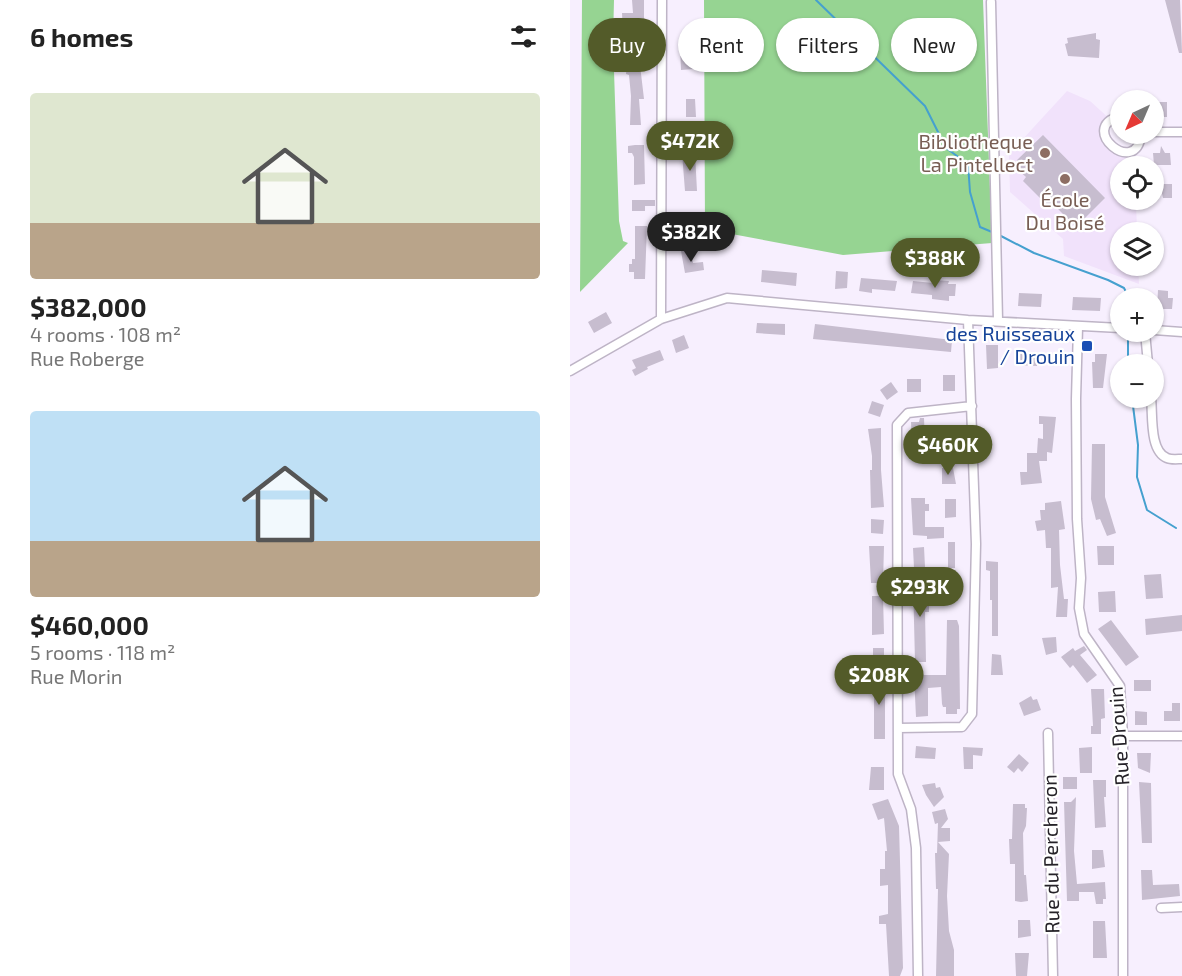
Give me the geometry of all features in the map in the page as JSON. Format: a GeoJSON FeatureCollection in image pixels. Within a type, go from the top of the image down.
{"type":"FeatureCollection","features":[{"type":"Feature","properties":{"kind":"street"},"geometry":{"type":"LineString","coordinates":[[662,0],[662,319]]}},
{"type":"Feature","properties":{"kind":"street"},"geometry":{"type":"LineString","coordinates":[[991,2],[998,320]]}},
{"type":"Feature","properties":{"kind":"street"},"geometry":{"type":"LineString","coordinates":[[1110,122],[1105,136],[1111,147],[1122,152],[1129,151],[1138,144]]}},
{"type":"Feature","properties":{"kind":"street"},"geometry":{"type":"LineString","coordinates":[[1164,132],[1182,132]]}},
{"type":"Feature","properties":{"kind":"street"},"geometry":{"type":"LineString","coordinates":[[570,371],[662,319],[727,298],[968,320],[1110,328]]}},
{"type":"Feature","properties":{"kind":"street"},"geometry":{"type":"LineString","coordinates":[[898,728],[962,727],[972,714],[976,544],[968,320]]}},
{"type":"Feature","properties":{"kind":"street","name":"Rue Drouin"},"geometry":{"type":"LineString","coordinates":[[1078,327],[1076,410],[1077,519],[1081,578],[1079,608],[1084,634],[1120,686],[1123,736],[1123,976]]}},
{"type":"Feature","properties":{"kind":"street"},"geometry":{"type":"LineString","coordinates":[[1164,331],[1182,332]]}},
{"type":"Feature","properties":{"kind":"street"},"geometry":{"type":"LineString","coordinates":[[918,976],[916,848],[911,809],[898,774],[897,425],[908,413],[972,406]]}},
{"type":"Feature","properties":{"kind":"street"},"geometry":{"type":"LineString","coordinates":[[1152,408],[1155,441],[1159,452],[1168,459],[1182,459]]}},
{"type":"Feature","properties":{"kind":"street","name":"Rue du Percheron"},"geometry":{"type":"LineString","coordinates":[[1048,733],[1053,976]]}},
{"type":"Feature","properties":{"kind":"street"},"geometry":{"type":"LineString","coordinates":[[1123,736],[1182,736]]}},
{"type":"Feature","properties":{"kind":"street"},"geometry":{"type":"LineString","coordinates":[[1161,908],[1182,908]]}},
{"type":"Feature","properties":{"kind":"shaded area","name":"École Du Boisé"},"geometry":{"type":"Polygon","coordinates":[[[1067,91],[1090,101],[1110,119],[1107,125],[1111,147],[1134,148],[1134,156],[1110,156],[1110,210],[1136,210],[1137,222],[1110,222],[1110,273],[1064,256],[1063,239],[1010,192],[1009,154],[1067,91]]]}},
{"type":"Feature","properties":{"kind":"shaded area","name":"École Du Boisé"},"geometry":{"type":"Polygon","coordinates":[[[1118,276],[1139,276],[1139,284],[1118,276]]]}},
{"type":"Feature","properties":{"kind":"green space"},"geometry":{"type":"Polygon","coordinates":[[[582,0],[614,0],[614,18],[588,18],[588,72],[614,72],[619,221],[623,241],[628,243],[580,292],[582,0]]]}},
{"type":"Feature","properties":{"kind":"green space"},"geometry":{"type":"Polygon","coordinates":[[[704,0],[983,0],[992,243],[843,255],[705,229],[704,72],[764,72],[764,18],[704,18],[704,0]]]}},
{"type":"Feature","properties":{"kind":"building"},"geometry":{"type":"Polygon","coordinates":[[[632,0],[644,0],[644,18],[622,18],[622,13],[633,13],[632,0]]]}},
{"type":"Feature","properties":{"kind":"building"},"geometry":{"type":"Polygon","coordinates":[[[1165,0],[1180,0],[1182,53],[1179,53],[1165,0]]]}},
{"type":"Feature","properties":{"kind":"building"},"geometry":{"type":"Polygon","coordinates":[[[1096,33],[1096,39],[1100,40],[1099,58],[1068,56],[1065,44],[1068,43],[1067,38],[1096,33]]]}},
{"type":"Feature","properties":{"kind":"building"},"geometry":{"type":"Polygon","coordinates":[[[626,72],[641,72],[644,99],[639,99],[641,125],[630,125],[631,96],[629,75],[626,72]]]}},
{"type":"Feature","properties":{"kind":"building"},"geometry":{"type":"Polygon","coordinates":[[[686,99],[695,99],[696,117],[686,117],[686,99]]]}},
{"type":"Feature","properties":{"kind":"building"},"geometry":{"type":"Polygon","coordinates":[[[1164,102],[1167,102],[1167,117],[1164,117],[1164,102]]]}},
{"type":"Feature","properties":{"kind":"building"},"geometry":{"type":"Polygon","coordinates":[[[1043,135],[1105,198],[1076,227],[1055,206],[1051,209],[1023,181],[1026,177],[1017,169],[1017,160],[1043,135]]]}},
{"type":"Feature","properties":{"kind":"building"},"geometry":{"type":"Polygon","coordinates":[[[644,145],[645,184],[634,185],[634,157],[632,153],[628,153],[628,146],[644,145]]]}},
{"type":"Feature","properties":{"kind":"building"},"geometry":{"type":"Polygon","coordinates":[[[1161,146],[1165,153],[1170,153],[1171,165],[1164,165],[1164,156],[1153,156],[1153,153],[1160,153],[1161,146]]]}},
{"type":"Feature","properties":{"kind":"building"},"geometry":{"type":"Polygon","coordinates":[[[682,153],[695,153],[697,191],[685,191],[682,153]]]}},
{"type":"Feature","properties":{"kind":"building"},"geometry":{"type":"Polygon","coordinates":[[[1164,184],[1172,184],[1172,198],[1164,198],[1164,184]]]}},
{"type":"Feature","properties":{"kind":"building"},"geometry":{"type":"Polygon","coordinates":[[[632,200],[655,200],[655,206],[645,206],[645,211],[632,211],[632,200]]]}},
{"type":"Feature","properties":{"kind":"building"},"geometry":{"type":"Polygon","coordinates":[[[680,217],[694,217],[694,234],[680,234],[680,217]]]}},
{"type":"Feature","properties":{"kind":"building"},"geometry":{"type":"Polygon","coordinates":[[[635,226],[647,226],[645,279],[634,279],[634,272],[629,272],[629,264],[632,264],[632,259],[635,259],[635,226]]]}},
{"type":"Feature","properties":{"kind":"building"},"geometry":{"type":"Polygon","coordinates":[[[681,251],[692,251],[693,263],[703,262],[704,270],[685,273],[681,251]]]}},
{"type":"Feature","properties":{"kind":"building"},"geometry":{"type":"Polygon","coordinates":[[[762,270],[797,273],[796,286],[761,282],[762,270]]]}},
{"type":"Feature","properties":{"kind":"building"},"geometry":{"type":"Polygon","coordinates":[[[836,271],[848,272],[847,288],[835,289],[836,271]]]}},
{"type":"Feature","properties":{"kind":"building"},"geometry":{"type":"Polygon","coordinates":[[[861,278],[897,281],[895,291],[872,289],[872,293],[859,291],[861,278]]]}},
{"type":"Feature","properties":{"kind":"building"},"geometry":{"type":"Polygon","coordinates":[[[933,280],[956,284],[955,296],[949,296],[949,301],[932,299],[932,295],[911,293],[913,281],[933,283],[933,280]]]}},
{"type":"Feature","properties":{"kind":"building"},"geometry":{"type":"Polygon","coordinates":[[[1164,291],[1168,291],[1168,298],[1173,298],[1172,309],[1164,309],[1164,291]]]}},
{"type":"Feature","properties":{"kind":"building"},"geometry":{"type":"Polygon","coordinates":[[[1019,293],[1042,294],[1041,307],[1018,306],[1019,293]]]}},
{"type":"Feature","properties":{"kind":"building"},"geometry":{"type":"Polygon","coordinates":[[[1073,297],[1101,298],[1100,311],[1072,310],[1073,297]]]}},
{"type":"Feature","properties":{"kind":"building"},"geometry":{"type":"Polygon","coordinates":[[[606,312],[612,323],[594,333],[588,322],[606,312]]]}},
{"type":"Feature","properties":{"kind":"building"},"geometry":{"type":"Polygon","coordinates":[[[757,323],[785,324],[785,335],[756,333],[757,323]]]}},
{"type":"Feature","properties":{"kind":"building"},"geometry":{"type":"Polygon","coordinates":[[[815,324],[952,340],[951,352],[813,339],[815,324]]]}},
{"type":"Feature","properties":{"kind":"building"},"geometry":{"type":"Polygon","coordinates":[[[684,335],[689,348],[676,353],[672,340],[684,335]]]}},
{"type":"Feature","properties":{"kind":"building"},"geometry":{"type":"Polygon","coordinates":[[[986,345],[998,345],[998,368],[987,369],[986,345]]]}},
{"type":"Feature","properties":{"kind":"building"},"geometry":{"type":"Polygon","coordinates":[[[660,350],[664,360],[647,367],[648,369],[635,376],[632,370],[636,368],[632,360],[660,350]]]}},
{"type":"Feature","properties":{"kind":"building"},"geometry":{"type":"Polygon","coordinates":[[[1016,353],[1037,355],[1037,366],[1016,365],[1016,353]]]}},
{"type":"Feature","properties":{"kind":"building"},"geometry":{"type":"Polygon","coordinates":[[[1095,354],[1107,354],[1103,388],[1093,388],[1092,362],[1095,362],[1095,354]]]}},
{"type":"Feature","properties":{"kind":"building"},"geometry":{"type":"Polygon","coordinates":[[[943,375],[955,375],[955,391],[943,391],[943,375]]]}},
{"type":"Feature","properties":{"kind":"building"},"geometry":{"type":"Polygon","coordinates":[[[907,379],[921,379],[921,392],[907,392],[907,379]]]}},
{"type":"Feature","properties":{"kind":"building"},"geometry":{"type":"Polygon","coordinates":[[[891,382],[898,392],[887,400],[880,390],[891,382]]]}},
{"type":"Feature","properties":{"kind":"building"},"geometry":{"type":"Polygon","coordinates":[[[872,401],[884,405],[880,417],[868,413],[872,401]]]}},
{"type":"Feature","properties":{"kind":"building"},"geometry":{"type":"Polygon","coordinates":[[[1039,416],[1056,417],[1052,453],[1047,452],[1047,461],[1039,461],[1042,483],[1021,485],[1020,472],[1027,472],[1027,453],[1037,453],[1038,438],[1043,439],[1043,424],[1039,424],[1039,416]]]}},
{"type":"Feature","properties":{"kind":"building"},"geometry":{"type":"Polygon","coordinates":[[[920,418],[924,418],[925,444],[912,444],[911,422],[919,422],[920,418]]]}},
{"type":"Feature","properties":{"kind":"building"},"geometry":{"type":"Polygon","coordinates":[[[881,428],[884,507],[871,508],[872,456],[868,429],[881,428]]]}},
{"type":"Feature","properties":{"kind":"building"},"geometry":{"type":"Polygon","coordinates":[[[1092,444],[1105,444],[1105,497],[1116,533],[1107,536],[1100,519],[1096,520],[1091,499],[1092,444]]]}},
{"type":"Feature","properties":{"kind":"building"},"geometry":{"type":"Polygon","coordinates":[[[942,468],[953,468],[956,484],[942,484],[942,468]]]}},
{"type":"Feature","properties":{"kind":"building"},"geometry":{"type":"Polygon","coordinates":[[[911,498],[925,498],[925,504],[929,504],[929,511],[925,511],[925,527],[944,527],[944,538],[927,539],[927,536],[913,535],[911,498]]]}},
{"type":"Feature","properties":{"kind":"building"},"geometry":{"type":"Polygon","coordinates":[[[945,499],[956,499],[956,517],[945,518],[945,499]]]}},
{"type":"Feature","properties":{"kind":"building"},"geometry":{"type":"Polygon","coordinates":[[[1061,501],[1065,529],[1059,530],[1060,565],[1064,599],[1068,599],[1067,617],[1056,617],[1058,587],[1051,588],[1051,548],[1046,548],[1045,530],[1037,531],[1035,521],[1041,520],[1040,510],[1045,510],[1045,503],[1061,501]]]}},
{"type":"Feature","properties":{"kind":"building"},"geometry":{"type":"Polygon","coordinates":[[[871,519],[884,520],[883,534],[871,533],[871,519]]]}},
{"type":"Feature","properties":{"kind":"building"},"geometry":{"type":"Polygon","coordinates":[[[948,542],[955,542],[955,568],[948,568],[948,542]]]}},
{"type":"Feature","properties":{"kind":"building"},"geometry":{"type":"Polygon","coordinates":[[[869,546],[884,546],[883,583],[871,583],[869,546]]]}},
{"type":"Feature","properties":{"kind":"building"},"geometry":{"type":"Polygon","coordinates":[[[1097,546],[1114,546],[1114,565],[1098,565],[1097,546]]]}},
{"type":"Feature","properties":{"kind":"building"},"geometry":{"type":"Polygon","coordinates":[[[924,547],[925,567],[914,568],[913,548],[924,547]]]}},
{"type":"Feature","properties":{"kind":"building"},"geometry":{"type":"Polygon","coordinates":[[[986,561],[998,562],[998,636],[992,636],[990,571],[986,570],[986,561]]]}},
{"type":"Feature","properties":{"kind":"building"},"geometry":{"type":"Polygon","coordinates":[[[1161,574],[1163,598],[1146,599],[1144,575],[1161,574]]]}},
{"type":"Feature","properties":{"kind":"building"},"geometry":{"type":"Polygon","coordinates":[[[921,577],[928,580],[928,592],[925,592],[925,605],[929,605],[929,612],[925,612],[926,662],[915,662],[913,580],[921,577]]]}},
{"type":"Feature","properties":{"kind":"building"},"geometry":{"type":"Polygon","coordinates":[[[1115,591],[1116,612],[1099,612],[1098,592],[1115,591]]]}},
{"type":"Feature","properties":{"kind":"building"},"geometry":{"type":"Polygon","coordinates":[[[872,596],[883,596],[884,634],[872,635],[872,596]]]}},
{"type":"Feature","properties":{"kind":"building"},"geometry":{"type":"Polygon","coordinates":[[[1182,615],[1182,631],[1146,635],[1145,619],[1182,615]]]}},
{"type":"Feature","properties":{"kind":"building"},"geometry":{"type":"Polygon","coordinates":[[[947,620],[957,620],[959,626],[960,709],[957,709],[957,714],[946,714],[946,707],[942,704],[941,687],[928,688],[928,716],[916,717],[914,675],[946,675],[947,620]]]}},
{"type":"Feature","properties":{"kind":"building"},"geometry":{"type":"Polygon","coordinates":[[[1111,620],[1139,657],[1126,666],[1098,629],[1111,620]]]}},
{"type":"Feature","properties":{"kind":"building"},"geometry":{"type":"Polygon","coordinates":[[[1056,637],[1057,652],[1046,655],[1042,638],[1056,637]]]}},
{"type":"Feature","properties":{"kind":"building"},"geometry":{"type":"Polygon","coordinates":[[[1084,646],[1087,650],[1080,655],[1097,675],[1087,683],[1073,665],[1070,668],[1061,657],[1073,648],[1075,651],[1084,646]]]}},
{"type":"Feature","properties":{"kind":"building"},"geometry":{"type":"Polygon","coordinates":[[[873,648],[884,648],[884,663],[873,663],[873,648]]]}},
{"type":"Feature","properties":{"kind":"building"},"geometry":{"type":"Polygon","coordinates":[[[992,654],[1001,655],[1003,675],[991,675],[992,654]]]}},
{"type":"Feature","properties":{"kind":"building"},"geometry":{"type":"Polygon","coordinates":[[[871,675],[885,675],[885,739],[874,739],[874,687],[871,687],[871,675]]]}},
{"type":"Feature","properties":{"kind":"building"},"geometry":{"type":"Polygon","coordinates":[[[1134,680],[1151,680],[1151,691],[1134,691],[1134,680]]]}},
{"type":"Feature","properties":{"kind":"building"},"geometry":{"type":"Polygon","coordinates":[[[1091,689],[1104,689],[1105,718],[1101,719],[1101,734],[1091,734],[1091,726],[1093,726],[1091,689]]]}},
{"type":"Feature","properties":{"kind":"building"},"geometry":{"type":"Polygon","coordinates":[[[1031,696],[1033,700],[1037,699],[1041,710],[1024,716],[1019,703],[1031,696]]]}},
{"type":"Feature","properties":{"kind":"building"},"geometry":{"type":"Polygon","coordinates":[[[1172,703],[1180,703],[1180,721],[1164,721],[1164,711],[1172,711],[1172,703]]]}},
{"type":"Feature","properties":{"kind":"building"},"geometry":{"type":"Polygon","coordinates":[[[1135,711],[1147,712],[1147,725],[1135,725],[1135,711]]]}},
{"type":"Feature","properties":{"kind":"building"},"geometry":{"type":"Polygon","coordinates":[[[916,746],[936,748],[935,759],[915,758],[916,746]]]}},
{"type":"Feature","properties":{"kind":"building"},"geometry":{"type":"Polygon","coordinates":[[[963,747],[983,748],[982,756],[973,755],[973,769],[964,769],[963,747]]]}},
{"type":"Feature","properties":{"kind":"building"},"geometry":{"type":"Polygon","coordinates":[[[1092,747],[1092,773],[1080,773],[1079,748],[1092,747]]]}},
{"type":"Feature","properties":{"kind":"building"},"geometry":{"type":"Polygon","coordinates":[[[1137,753],[1151,753],[1150,773],[1138,768],[1137,753]]]}},
{"type":"Feature","properties":{"kind":"building"},"geometry":{"type":"Polygon","coordinates":[[[1019,754],[1029,763],[1022,772],[1018,768],[1014,773],[1007,767],[1019,754]]]}},
{"type":"Feature","properties":{"kind":"building"},"geometry":{"type":"Polygon","coordinates":[[[871,767],[884,767],[884,790],[869,790],[871,767]]]}},
{"type":"Feature","properties":{"kind":"building"},"geometry":{"type":"Polygon","coordinates":[[[1063,777],[1077,777],[1077,789],[1063,789],[1063,777]]]}},
{"type":"Feature","properties":{"kind":"building"},"geometry":{"type":"Polygon","coordinates":[[[1093,780],[1106,780],[1106,797],[1104,797],[1106,827],[1095,828],[1093,780]]]}},
{"type":"Feature","properties":{"kind":"building"},"geometry":{"type":"Polygon","coordinates":[[[1139,782],[1151,783],[1152,843],[1142,843],[1139,782]]]}},
{"type":"Feature","properties":{"kind":"building"},"geometry":{"type":"Polygon","coordinates":[[[935,783],[936,788],[940,787],[944,797],[934,807],[922,785],[935,783]]]}},
{"type":"Feature","properties":{"kind":"building"},"geometry":{"type":"Polygon","coordinates":[[[1076,797],[1074,851],[1077,884],[1105,882],[1106,899],[1103,899],[1103,904],[1096,904],[1094,892],[1079,892],[1079,901],[1067,901],[1064,802],[1071,802],[1076,797]]]}},
{"type":"Feature","properties":{"kind":"building"},"geometry":{"type":"Polygon","coordinates":[[[888,799],[899,826],[903,968],[900,976],[889,976],[886,924],[879,924],[879,916],[888,914],[888,885],[880,886],[880,869],[885,869],[885,851],[887,851],[884,818],[878,820],[872,804],[888,799]]]}},
{"type":"Feature","properties":{"kind":"building"},"geometry":{"type":"Polygon","coordinates":[[[1013,804],[1025,804],[1027,808],[1026,826],[1023,833],[1024,875],[1026,875],[1028,901],[1021,902],[1015,901],[1015,864],[1010,864],[1009,839],[1012,839],[1013,804]]]}},
{"type":"Feature","properties":{"kind":"building"},"geometry":{"type":"Polygon","coordinates":[[[945,809],[948,819],[941,828],[950,828],[950,841],[938,842],[949,854],[947,896],[949,931],[954,950],[954,976],[936,976],[938,889],[936,889],[935,853],[937,853],[938,823],[935,824],[932,812],[945,809]]]}},
{"type":"Feature","properties":{"kind":"building"},"geometry":{"type":"Polygon","coordinates":[[[1092,850],[1103,850],[1105,867],[1092,869],[1092,850]]]}},
{"type":"Feature","properties":{"kind":"building"},"geometry":{"type":"Polygon","coordinates":[[[1141,870],[1152,870],[1153,885],[1179,884],[1180,896],[1142,900],[1141,870]]]}},
{"type":"Feature","properties":{"kind":"building"},"geometry":{"type":"Polygon","coordinates":[[[1018,920],[1030,920],[1031,936],[1018,938],[1018,920]]]}},
{"type":"Feature","properties":{"kind":"building"},"geometry":{"type":"Polygon","coordinates":[[[1093,921],[1105,921],[1107,958],[1093,958],[1093,921]]]}},
{"type":"Feature","properties":{"kind":"building"},"geometry":{"type":"Polygon","coordinates":[[[1015,953],[1029,953],[1027,976],[1016,976],[1015,953]]]}},
{"type":"Feature","properties":{"kind":"waterway"},"geometry":{"type":"LineString","coordinates":[[816,0],[925,106],[946,148],[968,164],[970,192],[980,227],[992,232]]}},
{"type":"Feature","properties":{"kind":"waterway"},"geometry":{"type":"LineString","coordinates":[[1001,236],[1034,253],[1124,288]]}},
{"type":"Feature","properties":{"kind":"waterway"},"geometry":{"type":"LineString","coordinates":[[1128,342],[1128,354]]}},
{"type":"Feature","properties":{"kind":"waterway"},"geometry":{"type":"LineString","coordinates":[[1133,408],[1138,445],[1137,477],[1147,510],[1176,528]]}},
{"type":"Feature","properties":{"kind":"place","name":"Bibliotheque La Pintellect"},"geometry":{"type":"Point","coordinates":[1045,153]}},
{"type":"Feature","properties":{"kind":"place","name":"École Du Boisé"},"geometry":{"type":"Point","coordinates":[1065,179]}},
{"type":"Feature","properties":{"kind":"place","name":"des Ruisseaux / Drouin"},"geometry":{"type":"Point","coordinates":[1087,346]}}]}
